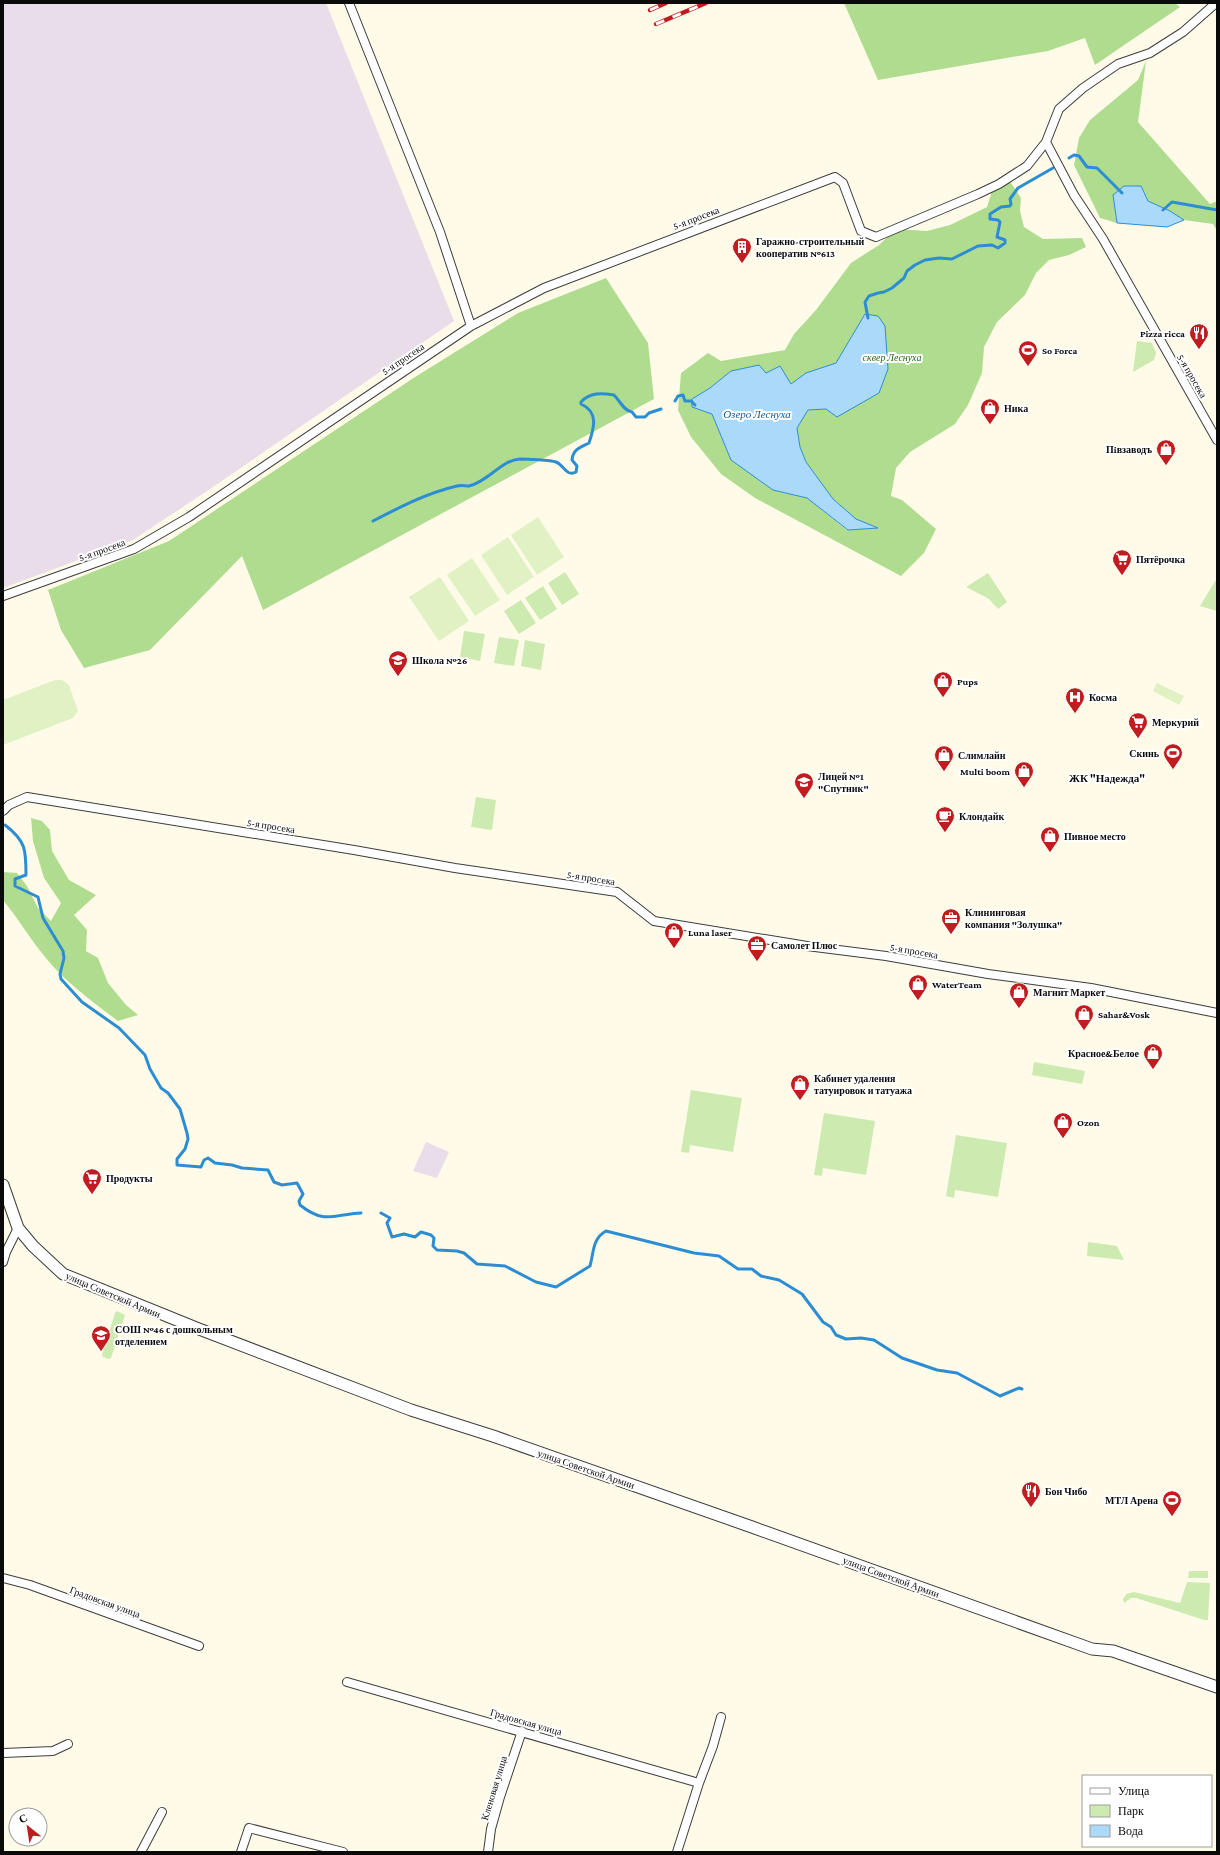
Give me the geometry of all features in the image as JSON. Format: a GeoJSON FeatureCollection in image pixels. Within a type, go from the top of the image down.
{"type":"FeatureCollection","features":[{"type":"Feature","properties":{"kind":"street"},"geometry":{"type":"LineString","coordinates":[[349,3],[440,232],[471,326]]}},
{"type":"Feature","properties":{"kind":"street"},"geometry":{"type":"LineString","coordinates":[[1046,142],[1059,109],[1083,88],[1118,64],[1150,53],[1183,32],[1216,3]]}},
{"type":"Feature","properties":{"kind":"street","name":"5-я просека"},"geometry":{"type":"LineString","coordinates":[[3,596],[134,549],[176,525],[471,326],[544,288],[835,177],[843,183],[861,231],[876,237],[999,184],[1027,166],[1046,142],[1074,195],[1103,239],[1217,440]]}},
{"type":"Feature","properties":{"kind":"street","name":"5-я просека"},"geometry":{"type":"LineString","coordinates":[[3,811],[9,805],[27,797],[354,850],[455,868],[617,892],[654,921],[807,946],[886,956],[988,974],[1091,988],[1217,1013]]}},
{"type":"Feature","properties":{"kind":"street","name":"улица Советской Армии"},"geometry":{"type":"LineString","coordinates":[[3,1185],[18,1228],[33,1246],[63,1274],[206,1332],[411,1410],[493,1436],[1092,1649],[1113,1652],[1217,1687]]}},
{"type":"Feature","properties":{"kind":"street"},"geometry":{"type":"LineString","coordinates":[[3,1262],[4,1252],[18,1228]]}},
{"type":"Feature","properties":{"kind":"street","name":"Градовская улица"},"geometry":{"type":"LineString","coordinates":[[3,1578],[30,1585],[199,1646]]}},
{"type":"Feature","properties":{"kind":"street","name":"Градовская улица"},"geometry":{"type":"LineString","coordinates":[[347,1682],[699,1783]]}},
{"type":"Feature","properties":{"kind":"street"},"geometry":{"type":"LineString","coordinates":[[677,1852],[699,1783],[713,1746],[721,1717]]}},
{"type":"Feature","properties":{"kind":"street","name":"Кленовая улица"},"geometry":{"type":"LineString","coordinates":[[488,1852],[491,1829],[522,1731]]}},
{"type":"Feature","properties":{"kind":"street"},"geometry":{"type":"LineString","coordinates":[[3,1753],[53,1751],[68,1744]]}},
{"type":"Feature","properties":{"kind":"street"},"geometry":{"type":"LineString","coordinates":[[141,1852],[162,1812]]}},
{"type":"Feature","properties":{"kind":"street"},"geometry":{"type":"LineString","coordinates":[[241,1852],[249,1828],[343,1852]]}},
{"type":"Feature","properties":{"kind":"shaded area"},"geometry":{"type":"Polygon","coordinates":[[[3,3],[326,3],[454,321],[213,487],[133,540],[3,588],[3,3]]]}},
{"type":"Feature","properties":{"kind":"shaded area"},"geometry":{"type":"Polygon","coordinates":[[[426,1142],[449,1152],[437,1178],[413,1171],[426,1142]]]}},
{"type":"Feature","properties":{"kind":"green space"},"geometry":{"type":"Polygon","coordinates":[[[844,3],[1175,3],[1180,7],[1095,65],[1085,38],[1048,51],[878,80],[844,3]]]}},
{"type":"Feature","properties":{"kind":"green space"},"geometry":{"type":"Polygon","coordinates":[[[1146,61],[1138,122],[1210,204],[1217,201],[1217,231],[1213,224],[1184,220],[1170,211],[1148,201],[1113,195],[1117,223],[1100,218],[1074,165],[1079,138],[1090,120],[1138,80],[1146,61]]]}},
{"type":"Feature","properties":{"kind":"green space","name":"сквер Леснуха"},"geometry":{"type":"Polygon","coordinates":[[[1009,180],[1021,198],[1020,211],[1024,227],[1043,239],[1082,238],[1086,247],[1069,255],[1049,260],[1036,273],[1025,295],[997,322],[984,347],[982,373],[968,405],[955,424],[910,452],[896,468],[891,496],[902,500],[936,529],[924,553],[901,576],[755,498],[721,474],[691,437],[678,410],[681,373],[708,353],[721,361],[785,350],[794,334],[816,310],[851,263],[879,245],[896,229],[927,231],[950,225],[987,207],[992,191],[1009,180]],[[865,314],[836,363],[806,373],[791,384],[766,373],[731,371],[710,388],[692,399],[712,414],[731,460],[773,490],[807,498],[847,530],[877,528],[856,519],[833,499],[806,462],[800,447],[797,428],[808,410],[826,409],[865,314]]]}},
{"type":"Feature","properties":{"kind":"green space"},"geometry":{"type":"Polygon","coordinates":[[[606,278],[648,343],[654,399],[263,610],[242,556],[150,650],[84,668],[61,630],[48,590],[169,541],[415,377],[518,313],[606,278]]]}},
{"type":"Feature","properties":{"kind":"green space"},"geometry":{"type":"Polygon","coordinates":[[[1137,341],[1152,343],[1156,353],[1154,360],[1133,372],[1137,341]]]}},
{"type":"Feature","properties":{"kind":"green space"},"geometry":{"type":"Polygon","coordinates":[[[538,517],[564,557],[537,575],[511,535],[538,517]]]}},
{"type":"Feature","properties":{"kind":"green space"},"geometry":{"type":"Polygon","coordinates":[[[508,537],[534,577],[507,595],[481,555],[508,537]]]}},
{"type":"Feature","properties":{"kind":"green space"},"geometry":{"type":"Polygon","coordinates":[[[472,558],[500,600],[475,616],[447,575],[472,558]]]}},
{"type":"Feature","properties":{"kind":"green space"},"geometry":{"type":"Polygon","coordinates":[[[565,572],[579,594],[562,605],[548,583],[565,572]]]}},
{"type":"Feature","properties":{"kind":"green space"},"geometry":{"type":"Polygon","coordinates":[[[988,573],[1007,602],[998,609],[989,599],[966,587],[988,573]]]}},
{"type":"Feature","properties":{"kind":"green space"},"geometry":{"type":"Polygon","coordinates":[[[440,577],[469,621],[439,641],[409,597],[440,577]]]}},
{"type":"Feature","properties":{"kind":"green space"},"geometry":{"type":"Polygon","coordinates":[[[1217,578],[1217,611],[1200,606],[1217,578]]]}},
{"type":"Feature","properties":{"kind":"green space"},"geometry":{"type":"Polygon","coordinates":[[[543,586],[557,609],[540,620],[525,598],[543,586]]]}},
{"type":"Feature","properties":{"kind":"green space"},"geometry":{"type":"Polygon","coordinates":[[[521,600],[536,623],[519,634],[504,611],[521,600]]]}},
{"type":"Feature","properties":{"kind":"green space"},"geometry":{"type":"Polygon","coordinates":[[[464,631],[485,634],[480,661],[460,657],[464,631]]]}},
{"type":"Feature","properties":{"kind":"green space"},"geometry":{"type":"Polygon","coordinates":[[[499,637],[519,640],[514,666],[494,663],[499,637]]]}},
{"type":"Feature","properties":{"kind":"green space"},"geometry":{"type":"Polygon","coordinates":[[[525,640],[545,644],[541,670],[521,666],[525,640]]]}},
{"type":"Feature","properties":{"kind":"green space"},"geometry":{"type":"Polygon","coordinates":[[[55,680],[62,680],[69,685],[78,711],[73,718],[3,745],[3,700],[55,680]]]}},
{"type":"Feature","properties":{"kind":"green space"},"geometry":{"type":"Polygon","coordinates":[[[1157,683],[1184,696],[1179,705],[1153,691],[1157,683]]]}},
{"type":"Feature","properties":{"kind":"green space"},"geometry":{"type":"Polygon","coordinates":[[[476,797],[496,800],[492,830],[471,827],[476,797]]]}},
{"type":"Feature","properties":{"kind":"green space"},"geometry":{"type":"Polygon","coordinates":[[[31,818],[42,821],[50,830],[52,851],[69,880],[96,895],[74,915],[87,930],[86,951],[98,958],[108,983],[126,1005],[138,1015],[118,1021],[61,975],[34,943],[3,900],[3,872],[17,873],[27,886],[38,908],[51,921],[61,903],[44,878],[33,841],[31,818]]]}},
{"type":"Feature","properties":{"kind":"green space"},"geometry":{"type":"Polygon","coordinates":[[[1034,1062],[1085,1071],[1082,1084],[1032,1075],[1034,1062]]]}},
{"type":"Feature","properties":{"kind":"green space"},"geometry":{"type":"Polygon","coordinates":[[[691,1090],[742,1098],[733,1152],[690,1145],[689,1153],[681,1152],[691,1090]]]}},
{"type":"Feature","properties":{"kind":"green space"},"geometry":{"type":"Polygon","coordinates":[[[824,1113],[875,1121],[866,1175],[823,1168],[822,1176],[814,1175],[824,1113]]]}},
{"type":"Feature","properties":{"kind":"green space"},"geometry":{"type":"Polygon","coordinates":[[[956,1135],[1007,1143],[998,1197],[955,1190],[954,1198],[946,1196],[956,1135]]]}},
{"type":"Feature","properties":{"kind":"green space"},"geometry":{"type":"Polygon","coordinates":[[[1088,1242],[1117,1246],[1124,1260],[1087,1256],[1088,1242]]]}},
{"type":"Feature","properties":{"kind":"green space"},"geometry":{"type":"Polygon","coordinates":[[[117,1311],[125,1315],[111,1358],[109,1359],[103,1357],[102,1355],[115,1313],[117,1311]]]}},
{"type":"Feature","properties":{"kind":"green space"},"geometry":{"type":"Polygon","coordinates":[[[1189,1571],[1208,1571],[1208,1578],[1188,1578],[1189,1571]]]}},
{"type":"Feature","properties":{"kind":"green space"},"geometry":{"type":"Polygon","coordinates":[[[1187,1582],[1210,1583],[1208,1620],[1136,1598],[1131,1598],[1124,1603],[1123,1599],[1126,1594],[1134,1592],[1180,1603],[1187,1582]]]}},
{"type":"Feature","properties":{"kind":"water"},"geometry":{"type":"Polygon","coordinates":[[[1124,186],[1141,186],[1148,201],[1170,211],[1184,220],[1167,227],[1117,223],[1113,195],[1124,186]]]}},
{"type":"Feature","properties":{"kind":"water","name":"Озеро Леснуха"},"geometry":{"type":"Polygon","coordinates":[[[865,314],[878,316],[885,326],[888,369],[879,393],[837,417],[826,409],[808,410],[797,428],[800,447],[806,462],[833,499],[856,519],[878,528],[848,530],[807,498],[773,490],[731,460],[712,414],[692,407],[692,399],[710,388],[731,371],[759,365],[766,373],[780,366],[791,384],[806,373],[836,363],[865,314]]]}},
{"type":"Feature","properties":{"kind":"waterway"},"geometry":{"type":"LineString","coordinates":[[1069,158],[1074,155],[1079,156],[1087,167],[1097,168],[1122,193]]}},
{"type":"Feature","properties":{"kind":"waterway"},"geometry":{"type":"LineString","coordinates":[[868,318],[865,302],[869,296],[892,288],[904,278],[907,271],[915,265],[925,260],[939,258],[952,259],[978,246],[992,245],[998,248],[1005,243],[1005,240],[997,237],[1000,222],[998,220],[990,219],[990,214],[1001,207],[1010,206],[1010,199],[1018,188],[1053,168]]}},
{"type":"Feature","properties":{"kind":"waterway"},"geometry":{"type":"LineString","coordinates":[[1163,210],[1172,202],[1217,210]]}},
{"type":"Feature","properties":{"kind":"waterway"},"geometry":{"type":"LineString","coordinates":[[373,521],[435,492],[457,486],[469,486],[476,484],[513,460],[523,459],[553,461],[559,463],[567,472],[576,472],[577,466],[572,460],[574,453],[589,443],[594,421],[591,411],[581,404],[581,402],[588,396],[601,394],[614,395],[624,408],[632,412],[636,417],[645,417],[649,413],[661,409]]}},
{"type":"Feature","properties":{"kind":"waterway"},"geometry":{"type":"LineString","coordinates":[[675,401],[678,396],[683,395],[685,401],[691,401],[695,405]]}},
{"type":"Feature","properties":{"kind":"waterway"},"geometry":{"type":"LineString","coordinates":[[5,825],[21,841],[25,852],[26,875],[15,879],[15,886],[38,897],[43,918],[63,951],[64,958],[60,974],[61,979],[82,1002],[119,1028],[145,1055],[150,1069],[161,1088],[168,1093],[180,1109],[188,1139],[185,1149],[177,1159],[177,1165],[201,1167],[204,1160],[208,1158],[215,1163],[242,1168],[268,1170],[274,1182],[282,1185],[297,1183],[303,1194],[299,1201],[300,1205],[316,1215],[330,1217],[361,1213]]}},
{"type":"Feature","properties":{"kind":"waterway"},"geometry":{"type":"LineString","coordinates":[[381,1213],[390,1218],[387,1223],[392,1237],[404,1234],[415,1237],[421,1232],[431,1235],[434,1238],[433,1246],[437,1250],[457,1251],[464,1253],[477,1264],[505,1266],[536,1282],[556,1287],[590,1266],[594,1246],[601,1234],[606,1231],[694,1253],[719,1256],[738,1269],[752,1269],[761,1276],[779,1280],[802,1294],[823,1322],[831,1327],[836,1335],[846,1339],[861,1338],[874,1340],[902,1358],[937,1370],[957,1373],[1000,1396],[1019,1388],[1022,1389]]}},
{"type":"Feature","properties":{"kind":"railway"},"geometry":{"type":"LineString","coordinates":[[650,10],[666,3]]}},
{"type":"Feature","properties":{"kind":"railway"},"geometry":{"type":"LineString","coordinates":[[656,24],[706,3]]}},
{"type":"Feature","properties":{"kind":"place","name":"Гаражно-строительный кооператив №613"},"geometry":{"type":"Point","coordinates":[742,264]}},
{"type":"Feature","properties":{"kind":"place","name":"Pizza ricca"},"geometry":{"type":"Point","coordinates":[1199,350]}},
{"type":"Feature","properties":{"kind":"place","name":"So Forca"},"geometry":{"type":"Point","coordinates":[1028,367]}},
{"type":"Feature","properties":{"kind":"place","name":"Ника"},"geometry":{"type":"Point","coordinates":[990,425]}},
{"type":"Feature","properties":{"kind":"place","name":"Пiвзаводъ"},"geometry":{"type":"Point","coordinates":[1166,466]}},
{"type":"Feature","properties":{"kind":"place","name":"Пятёрочка"},"geometry":{"type":"Point","coordinates":[1122,576]}},
{"type":"Feature","properties":{"kind":"place","name":"Школа №26"},"geometry":{"type":"Point","coordinates":[398,677]}},
{"type":"Feature","properties":{"kind":"place","name":"Pups"},"geometry":{"type":"Point","coordinates":[943,698]}},
{"type":"Feature","properties":{"kind":"place","name":"Косма"},"geometry":{"type":"Point","coordinates":[1075,714]}},
{"type":"Feature","properties":{"kind":"place","name":"Меркурий"},"geometry":{"type":"Point","coordinates":[1138,739]}},
{"type":"Feature","properties":{"kind":"place","name":"Скинь"},"geometry":{"type":"Point","coordinates":[1173,770]}},
{"type":"Feature","properties":{"kind":"place","name":"Слимлайн"},"geometry":{"type":"Point","coordinates":[944,772]}},
{"type":"Feature","properties":{"kind":"place","name":"Multi boom"},"geometry":{"type":"Point","coordinates":[1024,788]}},
{"type":"Feature","properties":{"kind":"place","name":"Лицей №1 \"Спутник\""},"geometry":{"type":"Point","coordinates":[804,799]}},
{"type":"Feature","properties":{"kind":"place","name":"Клондайк"},"geometry":{"type":"Point","coordinates":[945,833]}},
{"type":"Feature","properties":{"kind":"place","name":"Пивное место"},"geometry":{"type":"Point","coordinates":[1050,853]}},
{"type":"Feature","properties":{"kind":"place","name":"Клининговая компания \"Золушка\""},"geometry":{"type":"Point","coordinates":[951,935]}},
{"type":"Feature","properties":{"kind":"place","name":"Luna laser"},"geometry":{"type":"Point","coordinates":[674,949]}},
{"type":"Feature","properties":{"kind":"place","name":"Самолет Плюс"},"geometry":{"type":"Point","coordinates":[757,962]}},
{"type":"Feature","properties":{"kind":"place","name":"WaterTeam"},"geometry":{"type":"Point","coordinates":[918,1001]}},
{"type":"Feature","properties":{"kind":"place","name":"Магнит Маркет"},"geometry":{"type":"Point","coordinates":[1019,1009]}},
{"type":"Feature","properties":{"kind":"place","name":"Sahar&Vosk"},"geometry":{"type":"Point","coordinates":[1084,1031]}},
{"type":"Feature","properties":{"kind":"place","name":"Красное&Белое"},"geometry":{"type":"Point","coordinates":[1153,1070]}},
{"type":"Feature","properties":{"kind":"place","name":"Кабинет удаления татуировок и татуажа"},"geometry":{"type":"Point","coordinates":[800,1101]}},
{"type":"Feature","properties":{"kind":"place","name":"Ozon"},"geometry":{"type":"Point","coordinates":[1063,1139]}},
{"type":"Feature","properties":{"kind":"place","name":"Продукты"},"geometry":{"type":"Point","coordinates":[92,1195]}},
{"type":"Feature","properties":{"kind":"place","name":"СОШ №46 с дошкольным отделением"},"geometry":{"type":"Point","coordinates":[101,1352]}},
{"type":"Feature","properties":{"kind":"place","name":"Бон Чибо"},"geometry":{"type":"Point","coordinates":[1031,1508]}},
{"type":"Feature","properties":{"kind":"place","name":"МТЛ Арена"},"geometry":{"type":"Point","coordinates":[1172,1517]}},
{"type":"Feature","properties":{"kind":"district","name":"ЖК \"Надежда\""},"geometry":{"type":"Point","coordinates":[1107,778]}}]}
